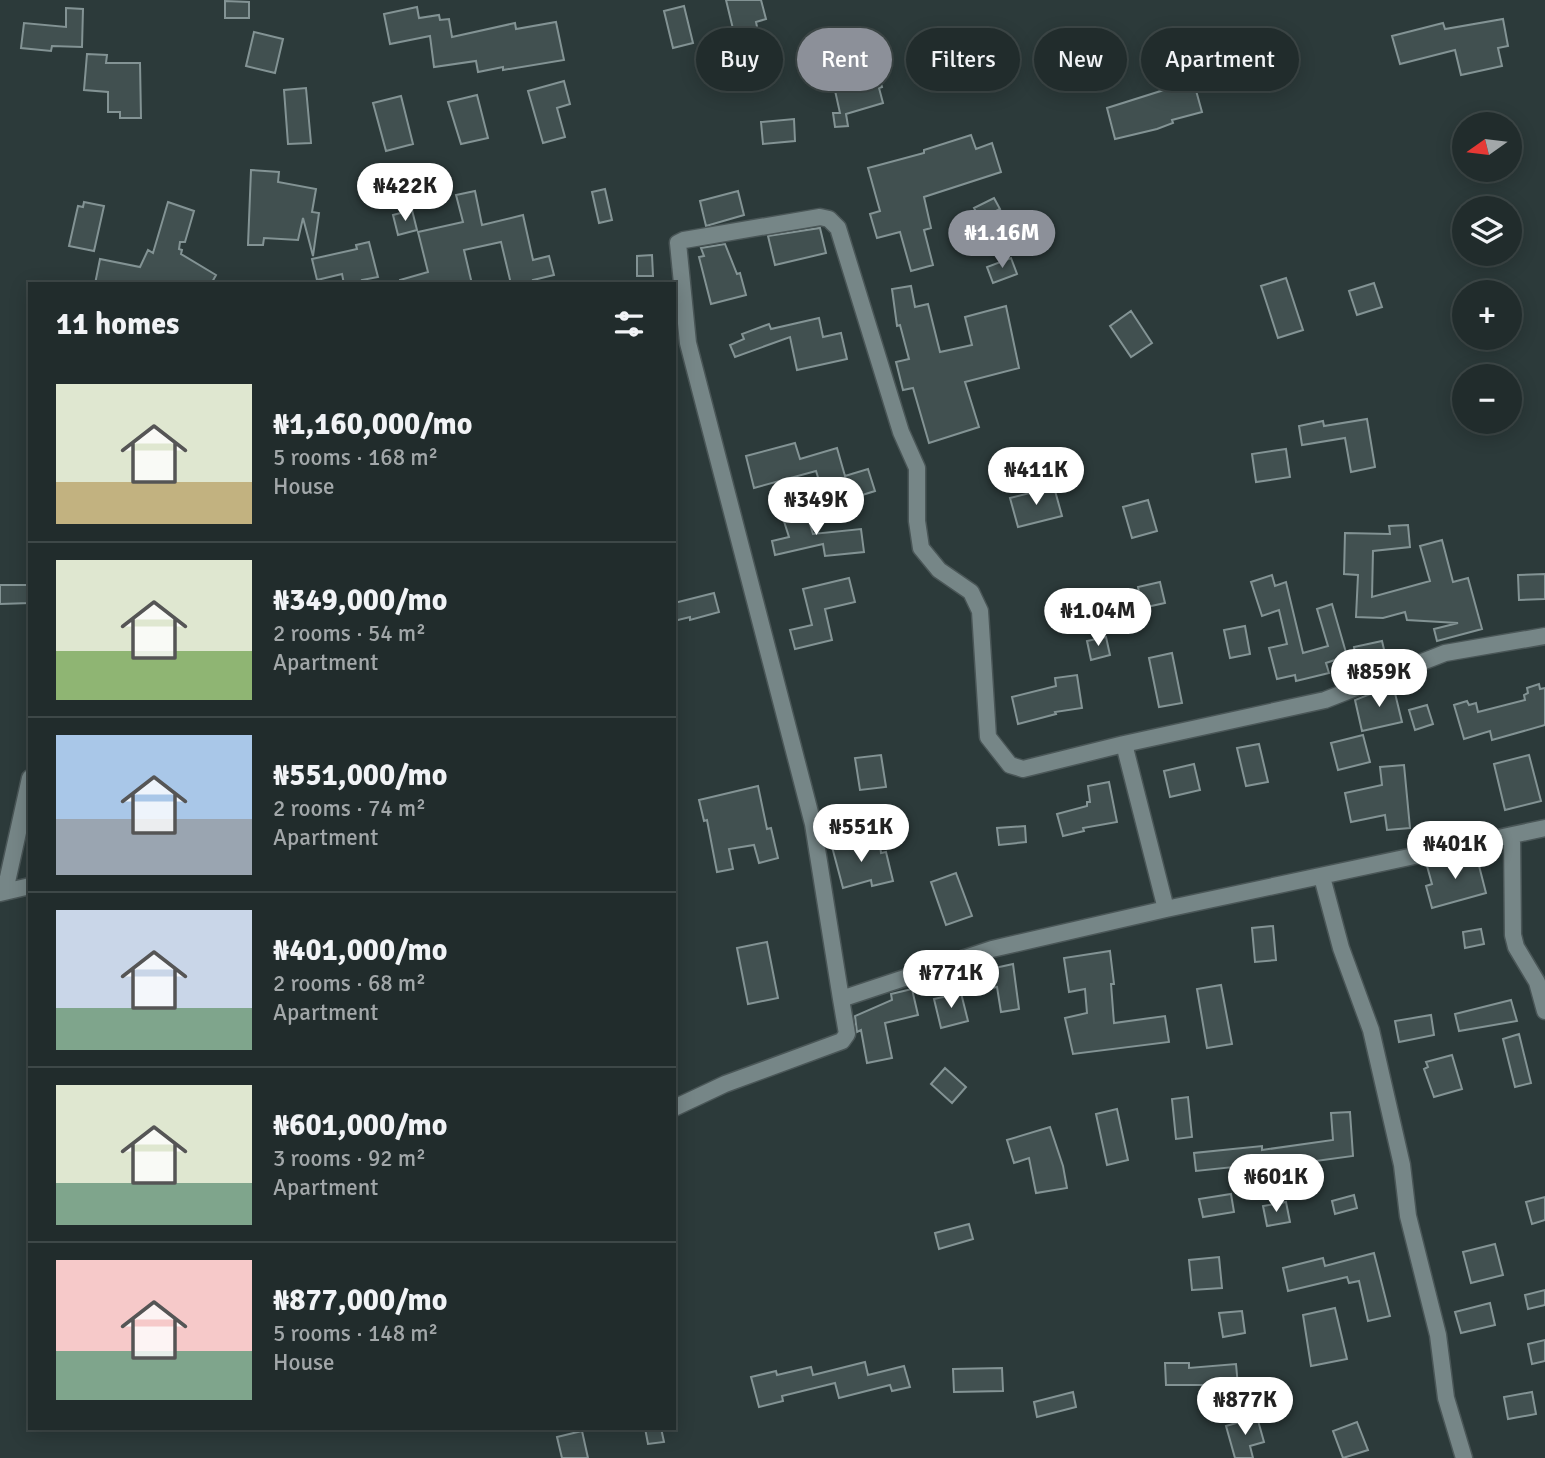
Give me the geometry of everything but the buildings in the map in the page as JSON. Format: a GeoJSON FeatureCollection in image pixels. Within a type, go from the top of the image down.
{"type":"FeatureCollection","features":[{"type":"Feature","properties":{"kind":"street"},"geometry":{"type":"LineString","coordinates":[[676,1107],[725,1084],[842,1041],[847,1034],[813,824],[688,343],[678,243],[820,217],[829,219],[838,228],[901,432],[917,468],[917,521],[921,548],[939,570],[971,592],[980,611],[988,737],[1010,765],[1023,769],[1325,700],[1445,653],[1545,636]]}},
{"type":"Feature","properties":{"kind":"street"},"geometry":{"type":"LineString","coordinates":[[676,341],[679,342],[788,764],[841,999]]}},
{"type":"Feature","properties":{"kind":"street"},"geometry":{"type":"LineString","coordinates":[[1124,744],[1166,909]]}},
{"type":"Feature","properties":{"kind":"street"},"geometry":{"type":"LineString","coordinates":[[28,786],[3,892],[28,886]]}},
{"type":"Feature","properties":{"kind":"street"},"geometry":{"type":"LineString","coordinates":[[841,999],[992,949],[1545,828]]}},
{"type":"Feature","properties":{"kind":"street"},"geometry":{"type":"LineString","coordinates":[[1512,836],[1513,935],[1516,947],[1537,982],[1545,1011]]}},
{"type":"Feature","properties":{"kind":"street"},"geometry":{"type":"LineString","coordinates":[[1322,877],[1341,948],[1371,1030],[1402,1165],[1408,1216],[1438,1335],[1446,1398],[1464,1458]]}}]}
